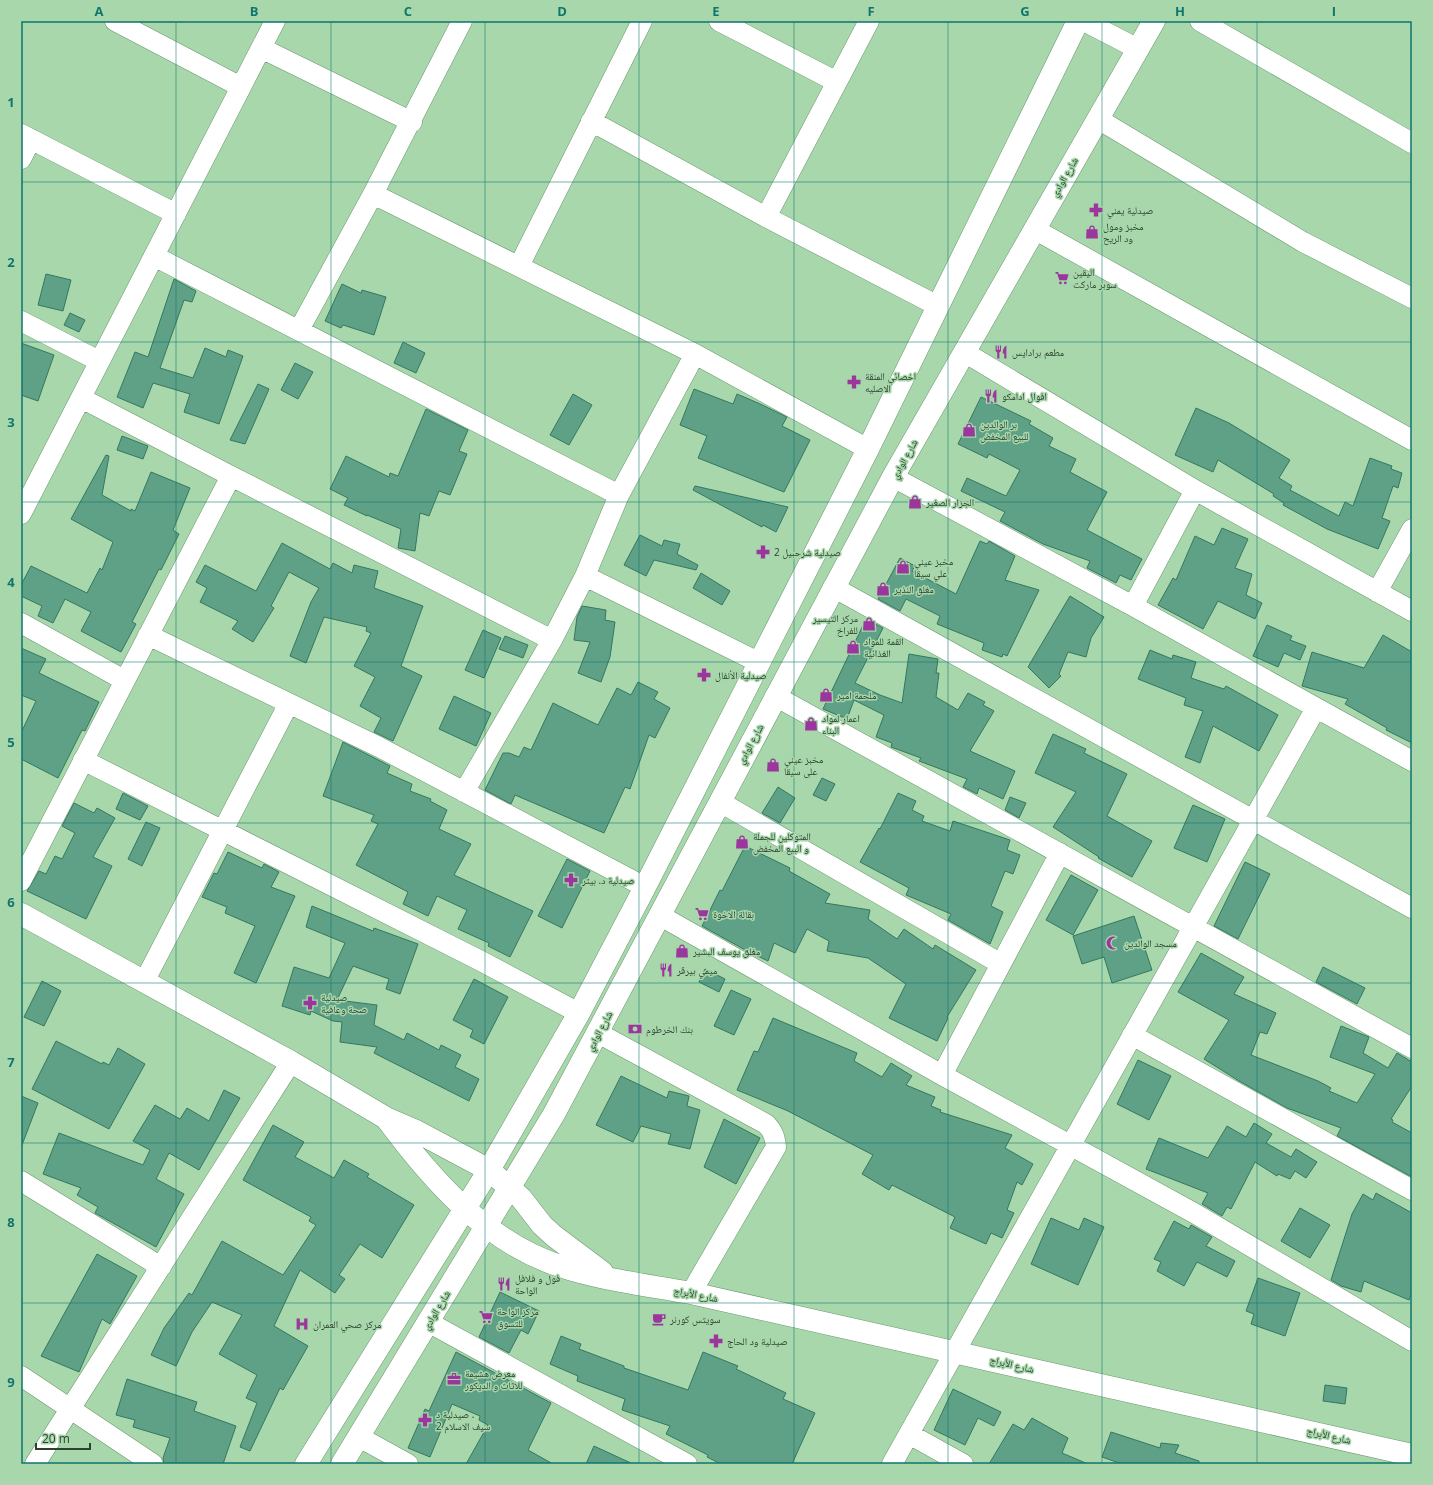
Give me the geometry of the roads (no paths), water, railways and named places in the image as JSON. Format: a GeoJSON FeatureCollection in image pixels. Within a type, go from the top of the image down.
{"type":"FeatureCollection","features":[{"type":"Feature","properties":{"kind":"main road"},"geometry":{"type":"LineString","coordinates":[[306,1464],[489,1170],[579,1013],[760,663],[868,449],[1078,21]]}},
{"type":"Feature","properties":{"kind":"main road","name":"شارع الوادي"},"geometry":{"type":"LineString","coordinates":[[342,1464],[554,1114],[833,587],[893,477],[1154,21]]}},
{"type":"Feature","properties":{"kind":"main road"},"geometry":{"type":"LineString","coordinates":[[21,914],[291,1062],[386,1118],[489,1170],[511,1187],[542,1225],[554,1236],[612,1279]]}},
{"type":"Feature","properties":{"kind":"main road","name":"شارع الأبراج"},"geometry":{"type":"LineString","coordinates":[[386,1118],[417,1158],[464,1208],[522,1250],[542,1259],[582,1273],[691,1292],[1409,1456]]}},
{"type":"Feature","properties":{"kind":"street"},"geometry":{"type":"LineString","coordinates":[[115,21],[241,87]]}},
{"type":"Feature","properties":{"kind":"street"},"geometry":{"type":"LineString","coordinates":[[21,514],[275,21]]}},
{"type":"Feature","properties":{"kind":"street"},"geometry":{"type":"LineString","coordinates":[[299,330],[412,122],[462,21]]}},
{"type":"Feature","properties":{"kind":"street"},"geometry":{"type":"LineString","coordinates":[[519,266],[642,21]]}},
{"type":"Feature","properties":{"kind":"street"},"geometry":{"type":"LineString","coordinates":[[719,21],[837,82]]}},
{"type":"Feature","properties":{"kind":"street"},"geometry":{"type":"LineString","coordinates":[[766,216],[869,21]]}},
{"type":"Feature","properties":{"kind":"street"},"geometry":{"type":"LineString","coordinates":[[1084,21],[1138,49]]}},
{"type":"Feature","properties":{"kind":"street"},"geometry":{"type":"LineString","coordinates":[[1200,21],[1412,143]]}},
{"type":"Feature","properties":{"kind":"street"},"geometry":{"type":"LineString","coordinates":[[261,48],[412,122]]}},
{"type":"Feature","properties":{"kind":"street"},"geometry":{"type":"LineString","coordinates":[[1098,119],[1303,242],[1412,298]]}},
{"type":"Feature","properties":{"kind":"street"},"geometry":{"type":"LineString","coordinates":[[591,121],[766,216],[938,306]]}},
{"type":"Feature","properties":{"kind":"street"},"geometry":{"type":"LineString","coordinates":[[21,159],[26,136],[176,214]]}},
{"type":"Feature","properties":{"kind":"street"},"geometry":{"type":"LineString","coordinates":[[374,194],[695,354],[868,449]]}},
{"type":"Feature","properties":{"kind":"street"},"geometry":{"type":"LineString","coordinates":[[1034,229],[1412,440]]}},
{"type":"Feature","properties":{"kind":"street"},"geometry":{"type":"LineString","coordinates":[[154,256],[619,496]]}},
{"type":"Feature","properties":{"kind":"street"},"geometry":{"type":"LineString","coordinates":[[21,320],[99,361]]}},
{"type":"Feature","properties":{"kind":"street"},"geometry":{"type":"LineString","coordinates":[[964,352],[1195,490],[1412,611]]}},
{"type":"Feature","properties":{"kind":"street"},"geometry":{"type":"LineString","coordinates":[[464,792],[552,640],[585,576],[619,496],[695,354]]}},
{"type":"Feature","properties":{"kind":"street"},"geometry":{"type":"LineString","coordinates":[[81,398],[552,640]]}},
{"type":"Feature","properties":{"kind":"street"},"geometry":{"type":"LineString","coordinates":[[21,881],[231,476]]}},
{"type":"Feature","properties":{"kind":"street"},"geometry":{"type":"LineString","coordinates":[[893,477],[1133,606],[1412,761]]}},
{"type":"Feature","properties":{"kind":"street"},"geometry":{"type":"LineString","coordinates":[[1133,606],[1195,490]]}},
{"type":"Feature","properties":{"kind":"street"},"geometry":{"type":"LineString","coordinates":[[1377,592],[1412,529]]}},
{"type":"Feature","properties":{"kind":"street"},"geometry":{"type":"LineString","coordinates":[[585,576],[760,663]]}},
{"type":"Feature","properties":{"kind":"street"},"geometry":{"type":"LineString","coordinates":[[833,587],[1412,908]]}},
{"type":"Feature","properties":{"kind":"street"},"geometry":{"type":"LineString","coordinates":[[21,623],[124,680]]}},
{"type":"Feature","properties":{"kind":"street"},"geometry":{"type":"LineString","coordinates":[[148,635],[288,705],[379,747],[645,887]]}},
{"type":"Feature","properties":{"kind":"street"},"geometry":{"type":"LineString","coordinates":[[775,696],[1412,1048]]}},
{"type":"Feature","properties":{"kind":"street"},"geometry":{"type":"LineString","coordinates":[[144,982],[288,705]]}},
{"type":"Feature","properties":{"kind":"street"},"geometry":{"type":"LineString","coordinates":[[892,1464],[1316,708]]}},
{"type":"Feature","properties":{"kind":"street"},"geometry":{"type":"LineString","coordinates":[[83,760],[478,960],[579,1013]]}},
{"type":"Feature","properties":{"kind":"street"},"geometry":{"type":"LineString","coordinates":[[720,802],[1001,964]]}},
{"type":"Feature","properties":{"kind":"street"},"geometry":{"type":"LineString","coordinates":[[942,1075],[1060,853]]}},
{"type":"Feature","properties":{"kind":"street"},"geometry":{"type":"LineString","coordinates":[[659,915],[942,1075],[1194,1213],[1412,1341]]}},
{"type":"Feature","properties":{"kind":"street"},"geometry":{"type":"LineString","coordinates":[[598,1033],[766,1124],[772,1129],[775,1137],[776,1147],[691,1292]]}},
{"type":"Feature","properties":{"kind":"street"},"geometry":{"type":"LineString","coordinates":[[1132,1035],[1412,1190]]}},
{"type":"Feature","properties":{"kind":"street"},"geometry":{"type":"LineString","coordinates":[[35,1464],[291,1062]]}},
{"type":"Feature","properties":{"kind":"street"},"geometry":{"type":"LineString","coordinates":[[21,1181],[161,1267]]}},
{"type":"Feature","properties":{"kind":"street"},"geometry":{"type":"LineString","coordinates":[[428,1322],[687,1464]]}},
{"type":"Feature","properties":{"kind":"street"},"geometry":{"type":"LineString","coordinates":[[21,1376],[153,1464]]}},
{"type":"Feature","properties":{"kind":"street"},"geometry":{"type":"LineString","coordinates":[[909,1434],[963,1464]]}},
{"type":"Feature","properties":{"kind":"street"},"geometry":{"type":"LineString","coordinates":[[359,1437],[408,1464]]}},
{"type":"Feature","properties":{"kind":"place","name":"صيدلية يمني"},"geometry":{"type":"Point","coordinates":[1096,210]}},
{"type":"Feature","properties":{"kind":"place","name":"مخبز ومول ود الريح"},"geometry":{"type":"Point","coordinates":[1092,232]}},
{"type":"Feature","properties":{"kind":"place","name":"اليقين سوبر ماركت"},"geometry":{"type":"Point","coordinates":[1062,278]}},
{"type":"Feature","properties":{"kind":"place","name":"مطعم برادايس"},"geometry":{"type":"Point","coordinates":[1001,352]}},
{"type":"Feature","properties":{"kind":"place","name":"اخصائي المنقة الاصليه"},"geometry":{"type":"Point","coordinates":[854,382]}},
{"type":"Feature","properties":{"kind":"place","name":"افوال ادامكو"},"geometry":{"type":"Point","coordinates":[991,396]}},
{"type":"Feature","properties":{"kind":"place","name":"بر الوالدين للبيع المخفض"},"geometry":{"type":"Point","coordinates":[969,430]}},
{"type":"Feature","properties":{"kind":"place","name":"الجزار الصغير"},"geometry":{"type":"Point","coordinates":[915,502]}},
{"type":"Feature","properties":{"kind":"place","name":"صيدلية شرحبيل 2"},"geometry":{"type":"Point","coordinates":[763,552]}},
{"type":"Feature","properties":{"kind":"place","name":"مخبز عيني علي سيقا"},"geometry":{"type":"Point","coordinates":[903,567]}},
{"type":"Feature","properties":{"kind":"place","name":"مغلق النذير"},"geometry":{"type":"Point","coordinates":[883,589]}},
{"type":"Feature","properties":{"kind":"place","name":"مركز التيسير للفراخ"},"geometry":{"type":"Point","coordinates":[869,624]}},
{"type":"Feature","properties":{"kind":"place","name":"القمة للمواد الغذائية"},"geometry":{"type":"Point","coordinates":[853,647]}},
{"type":"Feature","properties":{"kind":"place","name":"صيدلية الأنفال"},"geometry":{"type":"Point","coordinates":[704,675]}},
{"type":"Feature","properties":{"kind":"place","name":"ملحمة امير"},"geometry":{"type":"Point","coordinates":[826,695]}},
{"type":"Feature","properties":{"kind":"place","name":"اعمار لمواد البناء"},"geometry":{"type":"Point","coordinates":[811,724]}},
{"type":"Feature","properties":{"kind":"place","name":"مخبز عيني على سيقا"},"geometry":{"type":"Point","coordinates":[773,765]}},
{"type":"Feature","properties":{"kind":"place","name":"المتوكلين للجملة و البيع المخفض"},"geometry":{"type":"Point","coordinates":[742,842]}},
{"type":"Feature","properties":{"kind":"place","name":"صيدلية د. بيتر"},"geometry":{"type":"Point","coordinates":[571,880]}},
{"type":"Feature","properties":{"kind":"place","name":"بقالة الاخوة"},"geometry":{"type":"Point","coordinates":[702,914]}},
{"type":"Feature","properties":{"kind":"place","name":"مسجد الوالدين"},"geometry":{"type":"Point","coordinates":[1113,943]}},
{"type":"Feature","properties":{"kind":"place","name":"مغلق يوسف البشير"},"geometry":{"type":"Point","coordinates":[682,951]}},
{"type":"Feature","properties":{"kind":"place","name":"ميمي بيرقر"},"geometry":{"type":"Point","coordinates":[666,970]}},
{"type":"Feature","properties":{"kind":"place","name":"صيدلية صحة وعافية"},"geometry":{"type":"Point","coordinates":[310,1003]}},
{"type":"Feature","properties":{"kind":"place","name":"بنك الخرطوم"},"geometry":{"type":"Point","coordinates":[635,1029]}},
{"type":"Feature","properties":{"kind":"place","name":"فول و فلافل الواحة"},"geometry":{"type":"Point","coordinates":[504,1284]}},
{"type":"Feature","properties":{"kind":"place","name":"مركز الواحة للتسوق"},"geometry":{"type":"Point","coordinates":[486,1317]}},
{"type":"Feature","properties":{"kind":"place","name":"سويتس كورنر"},"geometry":{"type":"Point","coordinates":[659,1319]}},
{"type":"Feature","properties":{"kind":"place","name":"مركز صحي العمران"},"geometry":{"type":"Point","coordinates":[302,1324]}},
{"type":"Feature","properties":{"kind":"place","name":"صيدلية ود الحاج"},"geometry":{"type":"Point","coordinates":[716,1341]}},
{"type":"Feature","properties":{"kind":"place","name":"معرض هشيمة للاثاث و الديكور"},"geometry":{"type":"Point","coordinates":[454,1379]}},
{"type":"Feature","properties":{"kind":"place","name":"صيدلية د . سيف الاسلام 2"},"geometry":{"type":"Point","coordinates":[425,1420]}}]}
